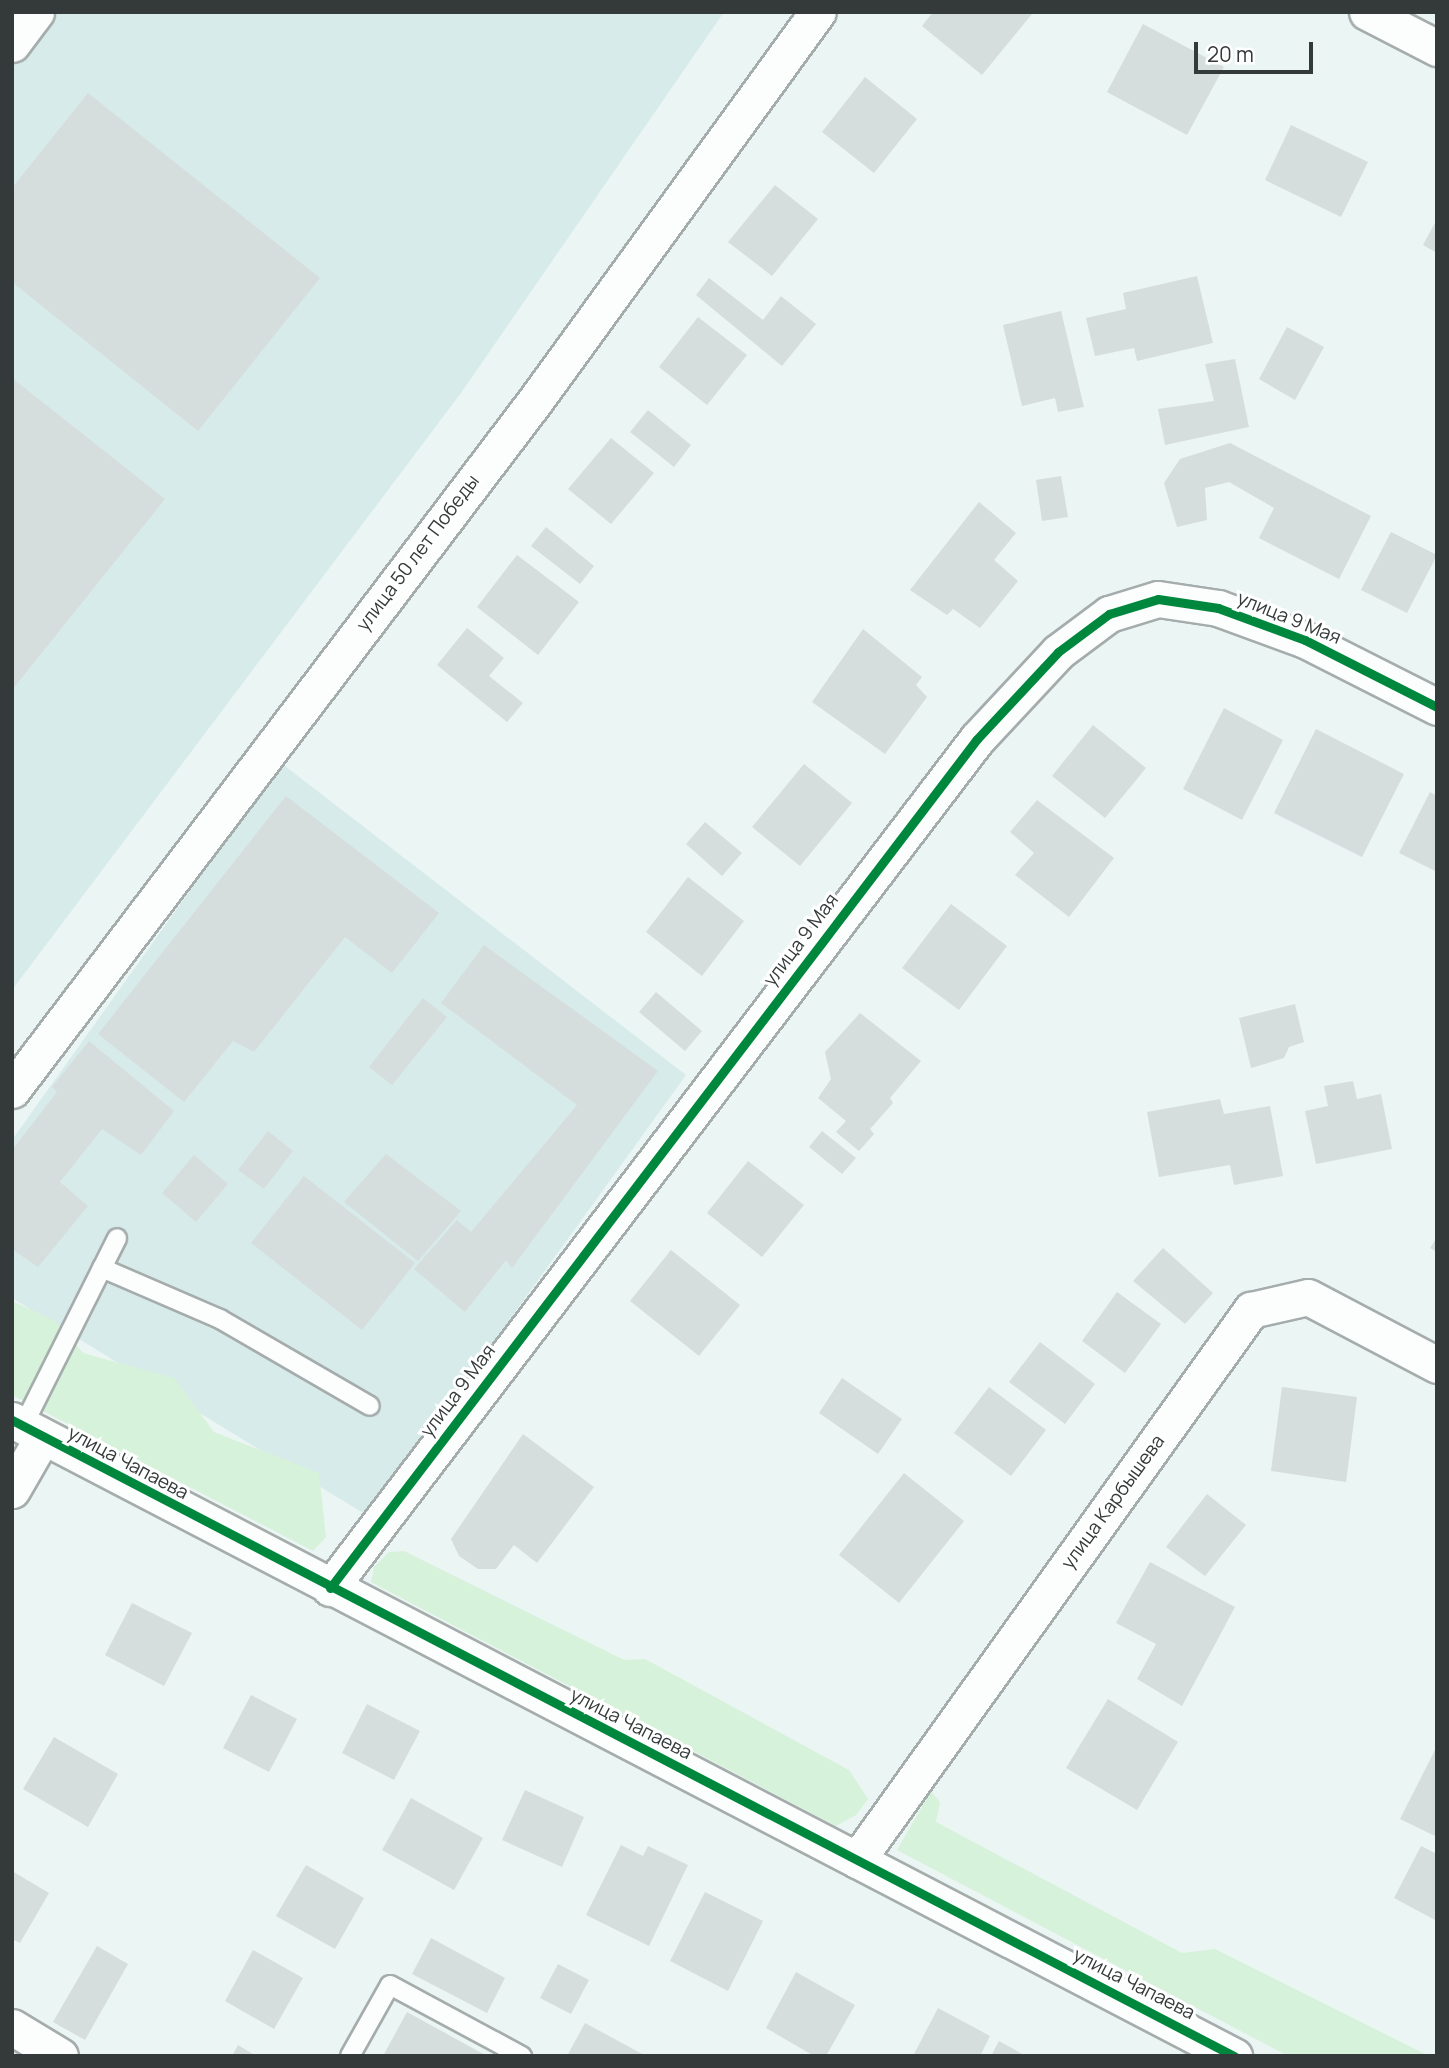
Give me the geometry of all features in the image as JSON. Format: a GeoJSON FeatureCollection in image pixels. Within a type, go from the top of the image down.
{"type":"FeatureCollection","features":[{"type":"Feature","properties":{"kind":"street"},"geometry":{"type":"LineString","coordinates":[[12,44],[36,12]]}},
{"type":"Feature","properties":{"kind":"street","name":"улица 50 лет Победы"},"geometry":{"type":"LineString","coordinates":[[12,1090],[534,401],[818,12]]}},
{"type":"Feature","properties":{"kind":"street"},"geometry":{"type":"LineString","coordinates":[[1367,12],[1437,48]]}},
{"type":"Feature","properties":{"kind":"street","name":"улица 9 Мая"},"geometry":{"type":"LineString","coordinates":[[330,1588],[977,739],[1058,652],[1109,614],[1158,599],[1218,608],[1305,640],[1437,706]]}},
{"type":"Feature","properties":{"kind":"street","name":"улица Карбышева"},"geometry":{"type":"LineString","coordinates":[[857,1860],[1251,1310],[1307,1297],[1437,1365]]}},
{"type":"Feature","properties":{"kind":"street"},"geometry":{"type":"LineString","coordinates":[[12,1490],[26,1428]]}},
{"type":"Feature","properties":{"kind":"street","name":"улица Чапаева"},"geometry":{"type":"LineString","coordinates":[[26,1428],[1234,2056]]}},
{"type":"Feature","properties":{"kind":"street"},"geometry":{"type":"LineString","coordinates":[[12,2027],[60,2056]]}},
{"type":"Feature","properties":{"kind":"lane"},"geometry":{"type":"LineString","coordinates":[[26,1428],[117,1238]]}},
{"type":"Feature","properties":{"kind":"lane"},"geometry":{"type":"LineString","coordinates":[[102,1268],[220,1320],[370,1406]]}},
{"type":"Feature","properties":{"kind":"lane"},"geometry":{"type":"LineString","coordinates":[[349,2056],[390,1985],[522,2056]]}},
{"type":"Feature","properties":{"kind":"shaded area"},"geometry":{"type":"Polygon","coordinates":[[[54,12],[724,12],[461,393],[12,990],[12,68],[54,12]]]}},
{"type":"Feature","properties":{"kind":"shaded area"},"geometry":{"type":"Polygon","coordinates":[[[281,763],[686,1075],[368,1516],[12,1298],[12,1140],[281,763]]]}},
{"type":"Feature","properties":{"kind":"green space"},"geometry":{"type":"Polygon","coordinates":[[[12,1301],[55,1321],[83,1353],[174,1378],[214,1432],[319,1473],[326,1537],[313,1551],[12,1395],[12,1301]]]}},
{"type":"Feature","properties":{"kind":"green space"},"geometry":{"type":"Polygon","coordinates":[[[404,1551],[624,1660],[645,1659],[849,1770],[868,1799],[856,1815],[836,1826],[371,1582],[374,1567],[389,1552],[404,1551]]]}},
{"type":"Feature","properties":{"kind":"green space"},"geometry":{"type":"Polygon","coordinates":[[[931,1791],[940,1802],[936,1822],[1182,1953],[1215,1949],[1429,2056],[1288,2056],[897,1850],[931,1791]]]}},
{"type":"Feature","properties":{"kind":"building"},"geometry":{"type":"Polygon","coordinates":[[[933,12],[1032,14],[982,75],[922,26],[933,12]]]}},
{"type":"Feature","properties":{"kind":"building"},"geometry":{"type":"Polygon","coordinates":[[[1143,24],[1224,67],[1187,135],[1107,92],[1143,24]]]}},
{"type":"Feature","properties":{"kind":"building"},"geometry":{"type":"Polygon","coordinates":[[[865,77],[917,119],[874,173],[822,132],[865,77]]]}},
{"type":"Feature","properties":{"kind":"building"},"geometry":{"type":"Polygon","coordinates":[[[88,93],[320,278],[198,431],[12,282],[12,188],[88,93]]]}},
{"type":"Feature","properties":{"kind":"building"},"geometry":{"type":"Polygon","coordinates":[[[1291,125],[1368,162],[1341,217],[1265,180],[1291,125]]]}},
{"type":"Feature","properties":{"kind":"building"},"geometry":{"type":"Polygon","coordinates":[[[775,185],[818,219],[772,276],[728,242],[775,185]]]}},
{"type":"Feature","properties":{"kind":"building"},"geometry":{"type":"Polygon","coordinates":[[[1437,219],[1437,253],[1423,245],[1437,219]]]}},
{"type":"Feature","properties":{"kind":"building"},"geometry":{"type":"Polygon","coordinates":[[[1197,276],[1213,343],[1137,361],[1134,348],[1095,356],[1086,318],[1126,309],[1123,293],[1197,276]]]}},
{"type":"Feature","properties":{"kind":"building"},"geometry":{"type":"Polygon","coordinates":[[[709,278],[763,320],[781,296],[816,324],[782,366],[696,295],[709,278]]]}},
{"type":"Feature","properties":{"kind":"building"},"geometry":{"type":"Polygon","coordinates":[[[1061,311],[1084,407],[1058,412],[1055,398],[1022,406],[1003,325],[1061,311]]]}},
{"type":"Feature","properties":{"kind":"building"},"geometry":{"type":"Polygon","coordinates":[[[698,317],[747,355],[707,405],[659,367],[698,317]]]}},
{"type":"Feature","properties":{"kind":"building"},"geometry":{"type":"Polygon","coordinates":[[[1287,327],[1324,347],[1295,400],[1259,379],[1287,327]]]}},
{"type":"Feature","properties":{"kind":"building"},"geometry":{"type":"Polygon","coordinates":[[[1235,359],[1249,427],[1165,445],[1158,409],[1214,401],[1205,364],[1235,359]]]}},
{"type":"Feature","properties":{"kind":"building"},"geometry":{"type":"Polygon","coordinates":[[[12,378],[165,499],[12,690],[12,378]]]}},
{"type":"Feature","properties":{"kind":"building"},"geometry":{"type":"Polygon","coordinates":[[[648,410],[691,445],[674,467],[630,432],[648,410]]]}},
{"type":"Feature","properties":{"kind":"building"},"geometry":{"type":"Polygon","coordinates":[[[611,438],[654,473],[611,524],[568,489],[611,438]]]}},
{"type":"Feature","properties":{"kind":"building"},"geometry":{"type":"Polygon","coordinates":[[[1230,443],[1371,516],[1339,579],[1259,538],[1274,508],[1229,482],[1205,488],[1207,520],[1177,527],[1164,483],[1180,459],[1230,443]]]}},
{"type":"Feature","properties":{"kind":"building"},"geometry":{"type":"Polygon","coordinates":[[[1061,476],[1068,517],[1042,521],[1036,480],[1061,476]]]}},
{"type":"Feature","properties":{"kind":"building"},"geometry":{"type":"Polygon","coordinates":[[[979,502],[1016,533],[994,560],[1018,581],[980,628],[953,609],[947,615],[910,590],[979,502]]]}},
{"type":"Feature","properties":{"kind":"building"},"geometry":{"type":"Polygon","coordinates":[[[546,527],[594,566],[580,584],[531,546],[546,527]]]}},
{"type":"Feature","properties":{"kind":"building"},"geometry":{"type":"Polygon","coordinates":[[[1391,532],[1437,555],[1407,613],[1361,590],[1391,532]]]}},
{"type":"Feature","properties":{"kind":"building"},"geometry":{"type":"Polygon","coordinates":[[[517,555],[579,602],[538,655],[477,607],[517,555]]]}},
{"type":"Feature","properties":{"kind":"building"},"geometry":{"type":"Polygon","coordinates":[[[467,628],[504,658],[489,676],[523,703],[507,722],[437,665],[467,628]]]}},
{"type":"Feature","properties":{"kind":"building"},"geometry":{"type":"Polygon","coordinates":[[[863,629],[922,677],[916,685],[927,697],[885,754],[812,702],[863,629]]]}},
{"type":"Feature","properties":{"kind":"building"},"geometry":{"type":"Polygon","coordinates":[[[1224,708],[1283,740],[1242,820],[1183,789],[1224,708]]]}},
{"type":"Feature","properties":{"kind":"building"},"geometry":{"type":"Polygon","coordinates":[[[1093,725],[1146,768],[1105,818],[1052,776],[1093,725]]]}},
{"type":"Feature","properties":{"kind":"building"},"geometry":{"type":"Polygon","coordinates":[[[1316,729],[1404,774],[1362,857],[1274,813],[1316,729]]]}},
{"type":"Feature","properties":{"kind":"building"},"geometry":{"type":"Polygon","coordinates":[[[804,764],[852,803],[800,866],[752,827],[804,764]]]}},
{"type":"Feature","properties":{"kind":"building"},"geometry":{"type":"Polygon","coordinates":[[[1430,792],[1437,796],[1437,872],[1399,853],[1430,792]]]}},
{"type":"Feature","properties":{"kind":"building"},"geometry":{"type":"Polygon","coordinates":[[[286,796],[439,913],[392,973],[345,937],[254,1052],[233,1041],[184,1102],[98,1034],[286,796]]]}},
{"type":"Feature","properties":{"kind":"building"},"geometry":{"type":"Polygon","coordinates":[[[1037,800],[1114,858],[1069,917],[1015,875],[1034,853],[1010,832],[1037,800]]]}},
{"type":"Feature","properties":{"kind":"building"},"geometry":{"type":"Polygon","coordinates":[[[705,822],[742,853],[722,876],[686,844],[705,822]]]}},
{"type":"Feature","properties":{"kind":"building"},"geometry":{"type":"Polygon","coordinates":[[[688,877],[744,921],[702,976],[646,932],[688,877]]]}},
{"type":"Feature","properties":{"kind":"building"},"geometry":{"type":"Polygon","coordinates":[[[951,904],[1007,946],[959,1010],[902,968],[951,904]]]}},
{"type":"Feature","properties":{"kind":"building"},"geometry":{"type":"Polygon","coordinates":[[[484,945],[658,1071],[512,1268],[506,1260],[465,1312],[414,1269],[457,1220],[471,1232],[577,1105],[441,1003],[484,945]]]}},
{"type":"Feature","properties":{"kind":"building"},"geometry":{"type":"Polygon","coordinates":[[[656,992],[702,1031],[685,1051],[639,1012],[656,992]]]}},
{"type":"Feature","properties":{"kind":"building"},"geometry":{"type":"Polygon","coordinates":[[[423,998],[447,1017],[392,1085],[369,1067],[423,998]]]}},
{"type":"Feature","properties":{"kind":"building"},"geometry":{"type":"Polygon","coordinates":[[[1295,1004],[1304,1042],[1289,1047],[1284,1058],[1251,1068],[1239,1018],[1295,1004]]]}},
{"type":"Feature","properties":{"kind":"building"},"geometry":{"type":"Polygon","coordinates":[[[860,1013],[921,1061],[890,1098],[893,1103],[870,1129],[874,1134],[859,1151],[836,1132],[846,1121],[818,1098],[831,1079],[825,1052],[860,1013]]]}},
{"type":"Feature","properties":{"kind":"building"},"geometry":{"type":"Polygon","coordinates":[[[89,1041],[174,1111],[141,1155],[102,1129],[60,1182],[88,1206],[38,1267],[12,1249],[12,1150],[57,1092],[52,1087],[89,1041]]]}},
{"type":"Feature","properties":{"kind":"building"},"geometry":{"type":"Polygon","coordinates":[[[1353,1081],[1357,1099],[1381,1094],[1392,1149],[1316,1164],[1305,1111],[1328,1106],[1324,1086],[1353,1081]]]}},
{"type":"Feature","properties":{"kind":"building"},"geometry":{"type":"Polygon","coordinates":[[[1220,1099],[1224,1114],[1270,1106],[1283,1176],[1234,1185],[1230,1165],[1159,1177],[1147,1112],[1220,1099]]]}},
{"type":"Feature","properties":{"kind":"building"},"geometry":{"type":"Polygon","coordinates":[[[268,1131],[293,1151],[264,1189],[238,1170],[268,1131]]]}},
{"type":"Feature","properties":{"kind":"building"},"geometry":{"type":"Polygon","coordinates":[[[822,1131],[856,1158],[842,1174],[809,1147],[822,1131]]]}},
{"type":"Feature","properties":{"kind":"building"},"geometry":{"type":"Polygon","coordinates":[[[386,1154],[461,1211],[418,1261],[344,1202],[386,1154]]]}},
{"type":"Feature","properties":{"kind":"building"},"geometry":{"type":"Polygon","coordinates":[[[194,1155],[228,1184],[196,1222],[162,1193],[194,1155]]]}},
{"type":"Feature","properties":{"kind":"building"},"geometry":{"type":"Polygon","coordinates":[[[748,1161],[804,1205],[762,1257],[707,1213],[748,1161]]]}},
{"type":"Feature","properties":{"kind":"building"},"geometry":{"type":"Polygon","coordinates":[[[304,1176],[415,1263],[362,1330],[251,1243],[304,1176]]]}},
{"type":"Feature","properties":{"kind":"building"},"geometry":{"type":"Polygon","coordinates":[[[1437,1237],[1437,1252],[1430,1248],[1437,1237]]]}},
{"type":"Feature","properties":{"kind":"building"},"geometry":{"type":"Polygon","coordinates":[[[1163,1248],[1213,1293],[1185,1324],[1133,1281],[1163,1248]]]}},
{"type":"Feature","properties":{"kind":"building"},"geometry":{"type":"Polygon","coordinates":[[[671,1250],[740,1305],[699,1356],[630,1301],[671,1250]]]}},
{"type":"Feature","properties":{"kind":"building"},"geometry":{"type":"Polygon","coordinates":[[[1117,1292],[1161,1324],[1125,1373],[1082,1341],[1117,1292]]]}},
{"type":"Feature","properties":{"kind":"building"},"geometry":{"type":"Polygon","coordinates":[[[1040,1342],[1095,1384],[1065,1424],[1009,1382],[1040,1342]]]}},
{"type":"Feature","properties":{"kind":"building"},"geometry":{"type":"Polygon","coordinates":[[[842,1378],[902,1419],[878,1454],[819,1413],[842,1378]]]}},
{"type":"Feature","properties":{"kind":"building"},"geometry":{"type":"Polygon","coordinates":[[[989,1387],[1046,1430],[1011,1476],[954,1433],[989,1387]]]}},
{"type":"Feature","properties":{"kind":"building"},"geometry":{"type":"Polygon","coordinates":[[[1282,1387],[1357,1397],[1346,1482],[1271,1471],[1282,1387]]]}},
{"type":"Feature","properties":{"kind":"building"},"geometry":{"type":"Polygon","coordinates":[[[523,1434],[594,1487],[537,1563],[514,1545],[496,1569],[478,1569],[459,1556],[451,1539],[523,1434]]]}},
{"type":"Feature","properties":{"kind":"building"},"geometry":{"type":"Polygon","coordinates":[[[904,1473],[964,1521],[899,1603],[839,1555],[904,1473]]]}},
{"type":"Feature","properties":{"kind":"building"},"geometry":{"type":"Polygon","coordinates":[[[1207,1494],[1246,1525],[1205,1576],[1166,1547],[1207,1494]]]}},
{"type":"Feature","properties":{"kind":"building"},"geometry":{"type":"Polygon","coordinates":[[[1150,1562],[1235,1607],[1182,1706],[1137,1679],[1156,1644],[1116,1623],[1150,1562]]]}},
{"type":"Feature","properties":{"kind":"building"},"geometry":{"type":"Polygon","coordinates":[[[132,1603],[192,1633],[164,1686],[105,1655],[132,1603]]]}},
{"type":"Feature","properties":{"kind":"building"},"geometry":{"type":"Polygon","coordinates":[[[251,1695],[297,1719],[269,1772],[223,1748],[251,1695]]]}},
{"type":"Feature","properties":{"kind":"building"},"geometry":{"type":"Polygon","coordinates":[[[1108,1699],[1178,1742],[1137,1810],[1066,1768],[1108,1699]]]}},
{"type":"Feature","properties":{"kind":"building"},"geometry":{"type":"Polygon","coordinates":[[[367,1704],[420,1731],[394,1780],[342,1753],[367,1704]]]}},
{"type":"Feature","properties":{"kind":"building"},"geometry":{"type":"Polygon","coordinates":[[[54,1737],[118,1774],[88,1827],[23,1789],[54,1737]]]}},
{"type":"Feature","properties":{"kind":"building"},"geometry":{"type":"Polygon","coordinates":[[[1437,1746],[1437,1837],[1400,1819],[1437,1746]]]}},
{"type":"Feature","properties":{"kind":"building"},"geometry":{"type":"Polygon","coordinates":[[[525,1790],[584,1817],[562,1867],[502,1840],[525,1790]]]}},
{"type":"Feature","properties":{"kind":"building"},"geometry":{"type":"Polygon","coordinates":[[[411,1798],[483,1838],[454,1890],[382,1850],[411,1798]]]}},
{"type":"Feature","properties":{"kind":"building"},"geometry":{"type":"Polygon","coordinates":[[[621,1845],[643,1856],[648,1846],[688,1865],[649,1946],[586,1915],[621,1845]]]}},
{"type":"Feature","properties":{"kind":"building"},"geometry":{"type":"Polygon","coordinates":[[[1421,1846],[1437,1854],[1437,1921],[1394,1898],[1421,1846]]]}},
{"type":"Feature","properties":{"kind":"building"},"geometry":{"type":"Polygon","coordinates":[[[306,1865],[364,1898],[335,1949],[276,1916],[306,1865]]]}},
{"type":"Feature","properties":{"kind":"building"},"geometry":{"type":"Polygon","coordinates":[[[12,1871],[49,1893],[20,1943],[12,1939],[12,1871]]]}},
{"type":"Feature","properties":{"kind":"building"},"geometry":{"type":"Polygon","coordinates":[[[705,1892],[763,1921],[728,1991],[670,1961],[705,1892]]]}},
{"type":"Feature","properties":{"kind":"building"},"geometry":{"type":"Polygon","coordinates":[[[431,1938],[505,1978],[487,2013],[412,1974],[431,1938]]]}},
{"type":"Feature","properties":{"kind":"building"},"geometry":{"type":"Polygon","coordinates":[[[97,1946],[128,1964],[85,2040],[53,2022],[97,1946]]]}},
{"type":"Feature","properties":{"kind":"building"},"geometry":{"type":"Polygon","coordinates":[[[253,1950],[303,1978],[274,2029],[225,2001],[253,1950]]]}},
{"type":"Feature","properties":{"kind":"building"},"geometry":{"type":"Polygon","coordinates":[[[558,1964],[589,1980],[571,2014],[540,1998],[558,1964]]]}},
{"type":"Feature","properties":{"kind":"building"},"geometry":{"type":"Polygon","coordinates":[[[796,1972],[855,2005],[826,2056],[814,2056],[766,2028],[796,1972]]]}},
{"type":"Feature","properties":{"kind":"building"},"geometry":{"type":"Polygon","coordinates":[[[938,2008],[990,2036],[980,2056],[913,2056],[938,2008]]]}},
{"type":"Feature","properties":{"kind":"building"},"geometry":{"type":"Polygon","coordinates":[[[407,2012],[487,2056],[383,2056],[407,2012]]]}},
{"type":"Feature","properties":{"kind":"building"},"geometry":{"type":"Polygon","coordinates":[[[585,2023],[646,2056],[567,2056],[585,2023]]]}},
{"type":"Feature","properties":{"kind":"building"},"geometry":{"type":"Polygon","coordinates":[[[999,2041],[1026,2056],[991,2056],[999,2041]]]}},
{"type":"Feature","properties":{"kind":"building"},"geometry":{"type":"Polygon","coordinates":[[[238,2045],[256,2056],[232,2056],[238,2045]]]}},
{"type":"Feature","properties":{"kind":"cycle path"},"geometry":{"type":"LineString","coordinates":[[330,1588],[977,739],[1058,652],[1109,614],[1158,599],[1218,608],[1305,640],[1437,707]]}},
{"type":"Feature","properties":{"kind":"cycle path"},"geometry":{"type":"LineString","coordinates":[[12,1420],[1234,2056]]}}]}
